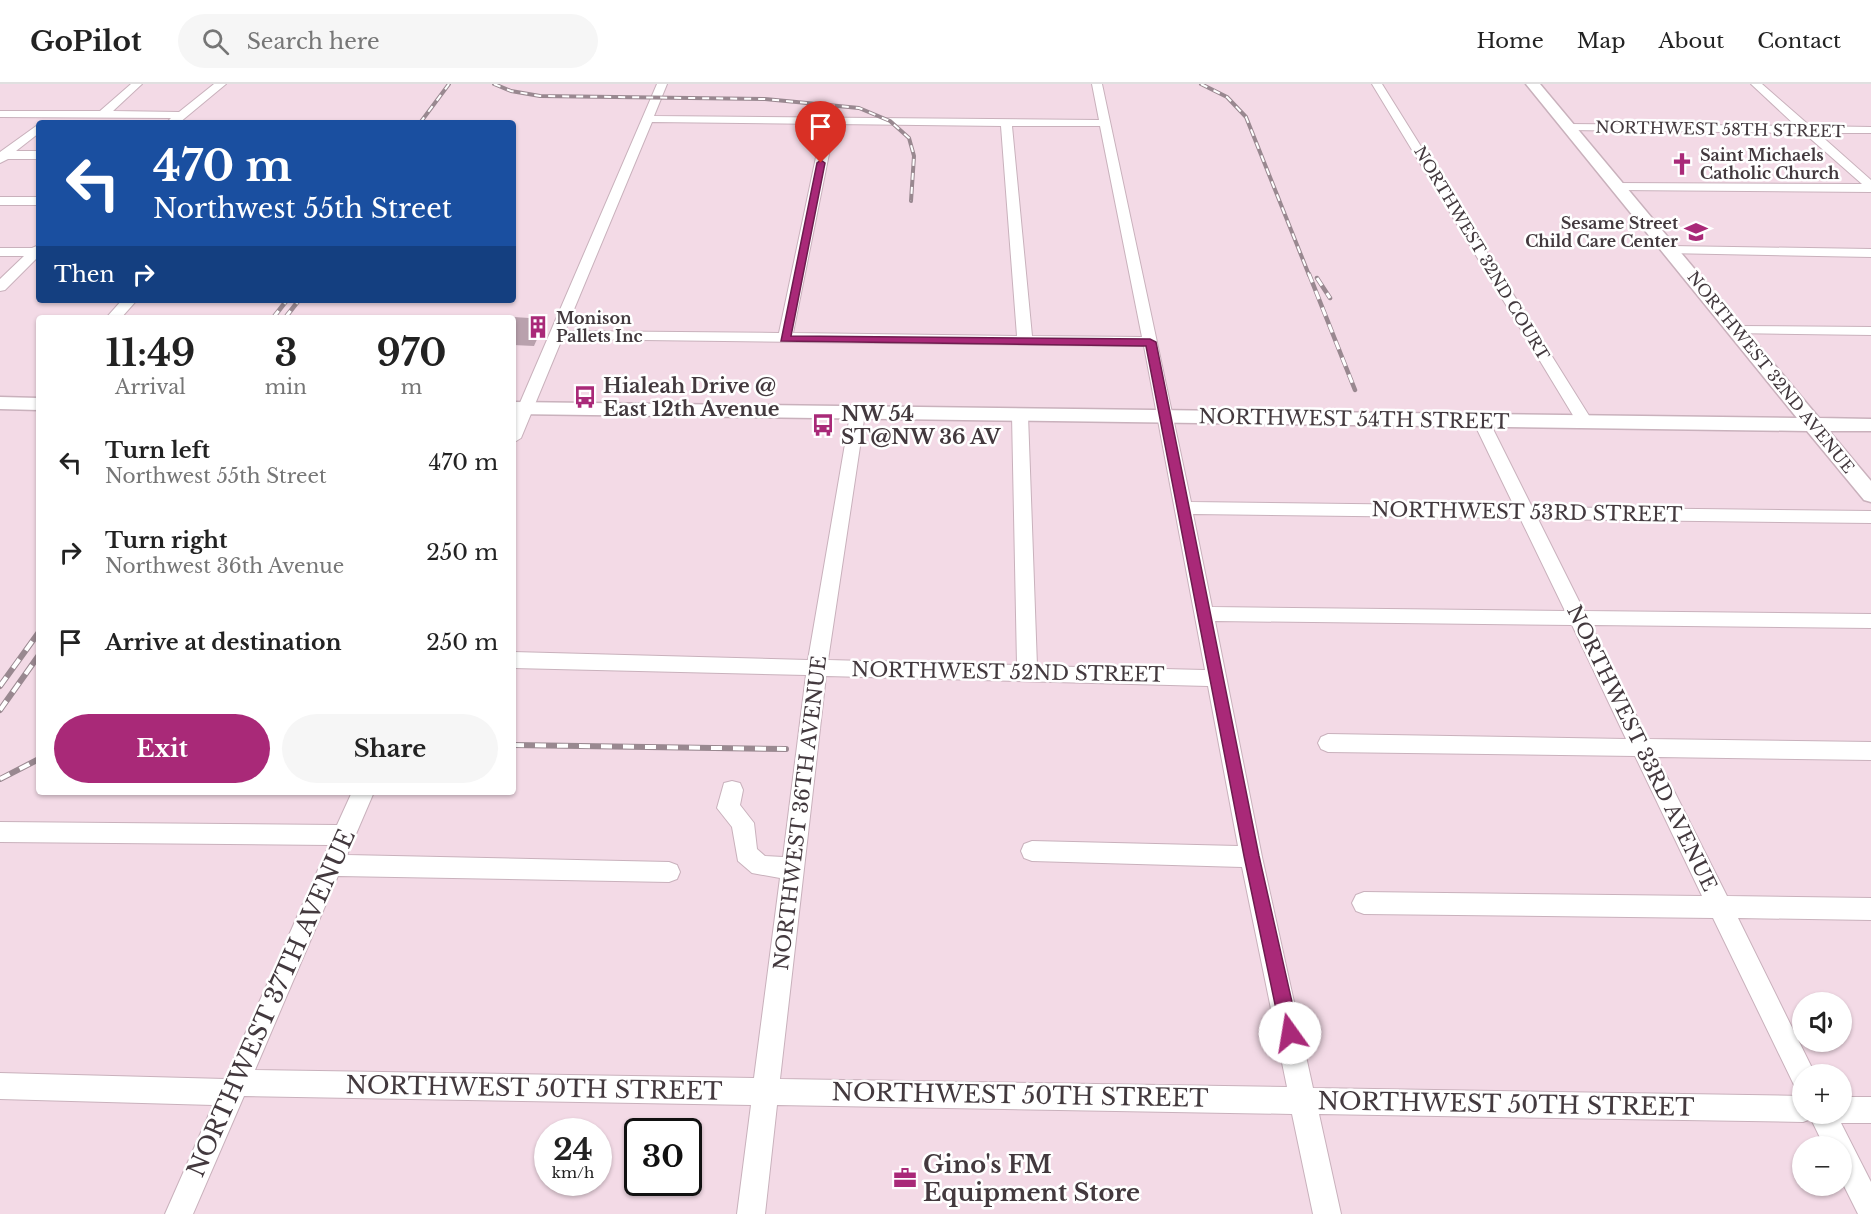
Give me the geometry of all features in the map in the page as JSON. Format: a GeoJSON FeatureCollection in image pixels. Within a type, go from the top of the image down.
{"type":"FeatureCollection","features":[{"type":"Feature","properties":{"kind":"main road","name":"NORTHWEST 32ND AVENUE"},"geometry":{"type":"LineString","coordinates":[[1533,84],[1871,495]]}},
{"type":"Feature","properties":{"kind":"main road"},"geometry":{"type":"LineString","coordinates":[[0,403],[36,401]]}},
{"type":"Feature","properties":{"kind":"main road","name":"NORTHWEST 54TH STREET"},"geometry":{"type":"LineString","coordinates":[[519,408],[1871,425]]}},
{"type":"Feature","properties":{"kind":"street"},"geometry":{"type":"LineString","coordinates":[[102,115],[137,84]]}},
{"type":"Feature","properties":{"kind":"street"},"geometry":{"type":"LineString","coordinates":[[176,120],[222,84]]}},
{"type":"Feature","properties":{"kind":"street"},"geometry":{"type":"LineString","coordinates":[[516,423],[519,408],[557,335],[662,84]]}},
{"type":"Feature","properties":{"kind":"street"},"geometry":{"type":"LineString","coordinates":[[1097,84],[1251,856],[1305,1100],[1327,1214]]}},
{"type":"Feature","properties":{"kind":"street","name":"NORTHWEST 32ND COURT"},"geometry":{"type":"LineString","coordinates":[[1377,84],[1585,423]]}},
{"type":"Feature","properties":{"kind":"street"},"geometry":{"type":"LineString","coordinates":[[1756,84],[1871,187]]}},
{"type":"Feature","properties":{"kind":"street"},"geometry":{"type":"LineString","coordinates":[[0,114],[182,115]]}},
{"type":"Feature","properties":{"kind":"street"},"geometry":{"type":"LineString","coordinates":[[47,120],[54,114]]}},
{"type":"Feature","properties":{"kind":"street"},"geometry":{"type":"LineString","coordinates":[[647,119],[1106,123]]}},
{"type":"Feature","properties":{"kind":"street"},"geometry":{"type":"LineString","coordinates":[[785,339],[830,120]]}},
{"type":"Feature","properties":{"kind":"street"},"geometry":{"type":"LineString","coordinates":[[1006,122],[1025,340]]}},
{"type":"Feature","properties":{"kind":"street","name":"NORTHWEST 58TH STREET"},"geometry":{"type":"LineString","coordinates":[[1569,127],[1871,130]]}},
{"type":"Feature","properties":{"kind":"street"},"geometry":{"type":"LineString","coordinates":[[2,157],[36,129]]}},
{"type":"Feature","properties":{"kind":"street"},"geometry":{"type":"LineString","coordinates":[[2,157],[36,155]]}},
{"type":"Feature","properties":{"kind":"street"},"geometry":{"type":"LineString","coordinates":[[1617,186],[1871,187]]}},
{"type":"Feature","properties":{"kind":"street"},"geometry":{"type":"LineString","coordinates":[[0,201],[36,201]]}},
{"type":"Feature","properties":{"kind":"street"},"geometry":{"type":"LineString","coordinates":[[1671,250],[1871,253]]}},
{"type":"Feature","properties":{"kind":"street"},"geometry":{"type":"LineString","coordinates":[[0,252],[36,251]]}},
{"type":"Feature","properties":{"kind":"street"},"geometry":{"type":"LineString","coordinates":[[0,287],[36,252]]}},
{"type":"Feature","properties":{"kind":"street"},"geometry":{"type":"LineString","coordinates":[[116,315],[127,303]]}},
{"type":"Feature","properties":{"kind":"street"},"geometry":{"type":"LineString","coordinates":[[1736,330],[1871,331]]}},
{"type":"Feature","properties":{"kind":"street"},"geometry":{"type":"LineString","coordinates":[[557,335],[1150,342]]}},
{"type":"Feature","properties":{"kind":"street","name":"NORTHWEST 36TH AVENUE"},"geometry":{"type":"LineString","coordinates":[[751,1214],[817,668],[857,413]]}},
{"type":"Feature","properties":{"kind":"street"},"geometry":{"type":"LineString","coordinates":[[1020,415],[1027,672]]}},
{"type":"Feature","properties":{"kind":"street","name":"NORTHWEST 33RD AVENUE"},"geometry":{"type":"LineString","coordinates":[[1481,421],[1797,1064]]}},
{"type":"Feature","properties":{"kind":"street","name":"NORTHWEST 53RD STREET"},"geometry":{"type":"LineString","coordinates":[[1183,508],[1871,517]]}},
{"type":"Feature","properties":{"kind":"street"},"geometry":{"type":"LineString","coordinates":[[1203,614],[1871,621]]}},
{"type":"Feature","properties":{"kind":"street","name":"NORTHWEST 52ND STREET"},"geometry":{"type":"LineString","coordinates":[[516,660],[1216,678]]}},
{"type":"Feature","properties":{"kind":"street"},"geometry":{"type":"LineString","coordinates":[[1328,743],[1871,751]]}},
{"type":"Feature","properties":{"kind":"street"},"geometry":{"type":"LineString","coordinates":[[732,789],[728,808],[743,823],[746,854],[760,866],[792,868]]}},
{"type":"Feature","properties":{"kind":"street","name":"NORTHWEST 37TH AVENUE"},"geometry":{"type":"LineString","coordinates":[[178,1214],[235,1087],[329,865],[362,795]]}},
{"type":"Feature","properties":{"kind":"street"},"geometry":{"type":"LineString","coordinates":[[0,832],[344,835]]}},
{"type":"Feature","properties":{"kind":"street"},"geometry":{"type":"LineString","coordinates":[[1032,851],[1251,856]]}},
{"type":"Feature","properties":{"kind":"street"},"geometry":{"type":"LineString","coordinates":[[329,865],[669,872]]}},
{"type":"Feature","properties":{"kind":"street"},"geometry":{"type":"LineString","coordinates":[[1364,903],[1871,909]]}},
{"type":"Feature","properties":{"kind":"street","name":"NORTHWEST 50TH STREET"},"geometry":{"type":"LineString","coordinates":[[0,1086],[766,1092],[1792,1109]]}},
{"type":"Feature","properties":{"kind":"street"},"geometry":{"type":"LineString","coordinates":[[1852,1110],[1871,1110]]}},
{"type":"Feature","properties":{"kind":"street"},"geometry":{"type":"LineString","coordinates":[[1852,1174],[1871,1211]]}},
{"type":"Feature","properties":{"kind":"building"},"geometry":{"type":"Polygon","coordinates":[[[516,317],[546,319],[534,346],[516,345],[516,317]]]}},
{"type":"Feature","properties":{"kind":"railway"},"geometry":{"type":"LineString","coordinates":[[422,120],[449,84]]}},
{"type":"Feature","properties":{"kind":"railway"},"geometry":{"type":"LineString","coordinates":[[494,84],[511,91],[540,96],[765,99],[859,108],[890,121],[909,138],[914,156],[911,201]]}},
{"type":"Feature","properties":{"kind":"railway"},"geometry":{"type":"LineString","coordinates":[[1201,84],[1227,97],[1246,117],[1309,275]]}},
{"type":"Feature","properties":{"kind":"railway"},"geometry":{"type":"LineString","coordinates":[[1309,274],[1355,390]]}},
{"type":"Feature","properties":{"kind":"railway"},"geometry":{"type":"LineString","coordinates":[[1317,278],[1330,298]]}},
{"type":"Feature","properties":{"kind":"railway"},"geometry":{"type":"LineString","coordinates":[[275,315],[285,303]]}},
{"type":"Feature","properties":{"kind":"railway"},"geometry":{"type":"LineString","coordinates":[[287,315],[297,303]]}},
{"type":"Feature","properties":{"kind":"railway"},"geometry":{"type":"LineString","coordinates":[[0,686],[36,636]]}},
{"type":"Feature","properties":{"kind":"railway"},"geometry":{"type":"LineString","coordinates":[[0,710],[36,659]]}},
{"type":"Feature","properties":{"kind":"railway"},"geometry":{"type":"LineString","coordinates":[[516,745],[786,749]]}},
{"type":"Feature","properties":{"kind":"railway"},"geometry":{"type":"LineString","coordinates":[[0,779],[36,761]]}},
{"type":"Feature","properties":{"kind":"place","name":"Saint Michaels Catholic Church"},"geometry":{"type":"Point","coordinates":[1682,164]}},
{"type":"Feature","properties":{"kind":"place","name":"Sesame Street Child Care Center"},"geometry":{"type":"Point","coordinates":[1696,232]}},
{"type":"Feature","properties":{"kind":"place","name":"Monison Pallets Inc"},"geometry":{"type":"Point","coordinates":[538,327]}},
{"type":"Feature","properties":{"kind":"place","name":"Hialeah Drive @ East 12th Avenue"},"geometry":{"type":"Point","coordinates":[585,397]}},
{"type":"Feature","properties":{"kind":"place","name":"NW 54 ST@NW 36 AV"},"geometry":{"type":"Point","coordinates":[823,425]}},
{"type":"Feature","properties":{"kind":"place","name":"Gino's FM Equipment Store"},"geometry":{"type":"Point","coordinates":[905,1178]}},
{"type":"Feature","properties":{"kind":"route"},"geometry":{"type":"LineString","coordinates":[[821,163],[785,339],[1150,342],[1251,856],[1290,1033]]}}]}
